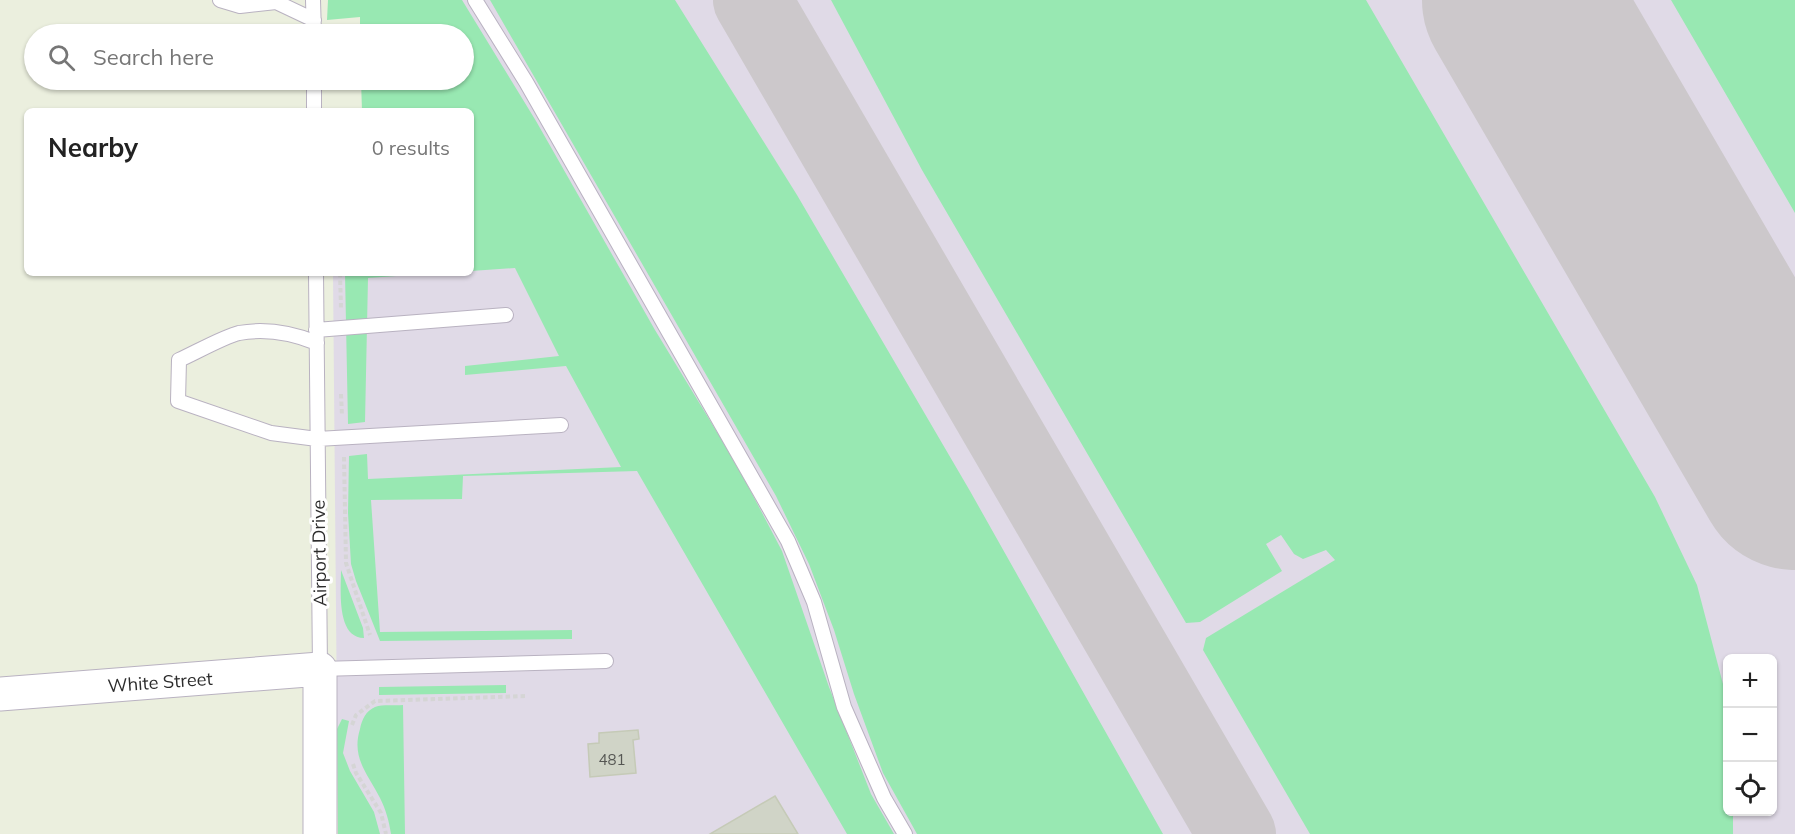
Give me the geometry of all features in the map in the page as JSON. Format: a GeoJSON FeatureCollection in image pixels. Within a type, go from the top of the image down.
{"type":"FeatureCollection","features":[{"type":"Feature","properties":{"kind":"main road","name":"White Street"},"geometry":{"type":"LineString","coordinates":[[0,694],[320,669]]}},
{"type":"Feature","properties":{"kind":"main road","name":"Airport Drive"},"geometry":{"type":"LineString","coordinates":[[320,669],[321,834]]}},
{"type":"Feature","properties":{"kind":"lane"},"geometry":{"type":"LineString","coordinates":[[220,0],[240,6],[276,2],[309,24]]}},
{"type":"Feature","properties":{"kind":"lane"},"geometry":{"type":"LineString","coordinates":[[314,0],[314,24]]}},
{"type":"Feature","properties":{"kind":"lane"},"geometry":{"type":"LineString","coordinates":[[475,0],[526,82],[788,541],[814,603],[844,707],[884,798],[905,834]]}},
{"type":"Feature","properties":{"kind":"lane"},"geometry":{"type":"LineString","coordinates":[[314,90],[314,108]]}},
{"type":"Feature","properties":{"kind":"lane","name":"Airport Drive"},"geometry":{"type":"LineString","coordinates":[[316,276],[320,669]]}},
{"type":"Feature","properties":{"kind":"lane"},"geometry":{"type":"LineString","coordinates":[[506,315],[316,337],[262,331],[237,334],[179,360],[178,401],[270,434],[318,439],[561,425]]}},
{"type":"Feature","properties":{"kind":"lane"},"geometry":{"type":"LineString","coordinates":[[320,669],[606,661]]}},
{"type":"Feature","properties":{"kind":"path"},"geometry":{"type":"LineString","coordinates":[[374,695],[375,701]]}},
{"type":"Feature","properties":{"kind":"path"},"geometry":{"type":"LineString","coordinates":[[350,735],[356,715],[375,701],[525,696]]}},
{"type":"Feature","properties":{"kind":"path"},"geometry":{"type":"LineString","coordinates":[[352,764],[381,813],[386,834]]}},
{"type":"Feature","properties":{"kind":"shaded area"},"geometry":{"type":"Polygon","coordinates":[[[367,0],[1795,0],[1795,834],[338,834],[333,276],[474,276],[474,108],[470,108],[466,90],[474,90],[474,24],[435,24],[367,0]]]}},
{"type":"Feature","properties":{"kind":"green space"},"geometry":{"type":"Polygon","coordinates":[[[328,0],[462,0],[536,121],[655,330],[737,465],[782,551],[829,687],[871,794],[894,834],[847,834],[637,471],[463,476],[462,499],[371,500],[380,632],[572,630],[572,639],[380,641],[351,564],[348,513],[349,456],[367,454],[368,479],[621,467],[566,366],[465,375],[465,366],[559,356],[515,268],[474,271],[474,108],[362,108],[361,90],[474,90],[474,24],[360,24],[360,17],[327,20],[328,0]]]}},
{"type":"Feature","properties":{"kind":"green space"},"geometry":{"type":"Polygon","coordinates":[[[490,0],[675,0],[797,195],[970,491],[1163,834],[917,834],[883,773],[809,564],[776,496],[490,0]]]}},
{"type":"Feature","properties":{"kind":"green space"},"geometry":{"type":"Polygon","coordinates":[[[831,0],[1366,0],[1655,497],[1697,585],[1723,684],[1723,816],[1733,816],[1733,834],[1310,834],[1203,650],[1206,638],[1335,560],[1326,550],[1303,559],[1294,554],[1281,535],[1266,544],[1282,571],[1200,622],[1186,623],[922,170],[831,0]]]}},
{"type":"Feature","properties":{"kind":"green space"},"geometry":{"type":"Polygon","coordinates":[[[1671,0],[1795,0],[1795,213],[1671,0]]]}},
{"type":"Feature","properties":{"kind":"green space"},"geometry":{"type":"Polygon","coordinates":[[[345,276],[396,276],[368,278],[365,422],[348,424],[345,276]]]}},
{"type":"Feature","properties":{"kind":"green space"},"geometry":{"type":"Polygon","coordinates":[[[341,570],[363,628],[364,638],[355,636],[344,621],[341,570]]]}},
{"type":"Feature","properties":{"kind":"green space"},"geometry":{"type":"Polygon","coordinates":[[[506,685],[506,693],[379,695],[379,687],[506,685]]]}},
{"type":"Feature","properties":{"kind":"green space"},"geometry":{"type":"Polygon","coordinates":[[[403,705],[405,834],[391,834],[384,807],[359,757],[358,739],[362,722],[369,711],[378,706],[403,705]]]}},
{"type":"Feature","properties":{"kind":"green space"},"geometry":{"type":"Polygon","coordinates":[[[342,719],[349,721],[343,753],[350,771],[374,812],[380,834],[338,834],[337,729],[342,719]]]}},
{"type":"Feature","properties":{"kind":"building"},"geometry":{"type":"Polygon","coordinates":[[[638,730],[639,739],[633,740],[636,773],[590,777],[588,744],[599,743],[599,733],[638,730]]]}},
{"type":"Feature","properties":{"kind":"building"},"geometry":{"type":"Polygon","coordinates":[[[775,796],[798,834],[710,834],[775,796]]]}},
{"type":"Feature","properties":{"kind":"taxiway"},"geometry":{"type":"LineString","coordinates":[[752,0],[1237,834]]}},
{"type":"Feature","properties":{"kind":"runway"},"geometry":{"type":"LineString","coordinates":[[1520,0],[1795,472]]}}]}
